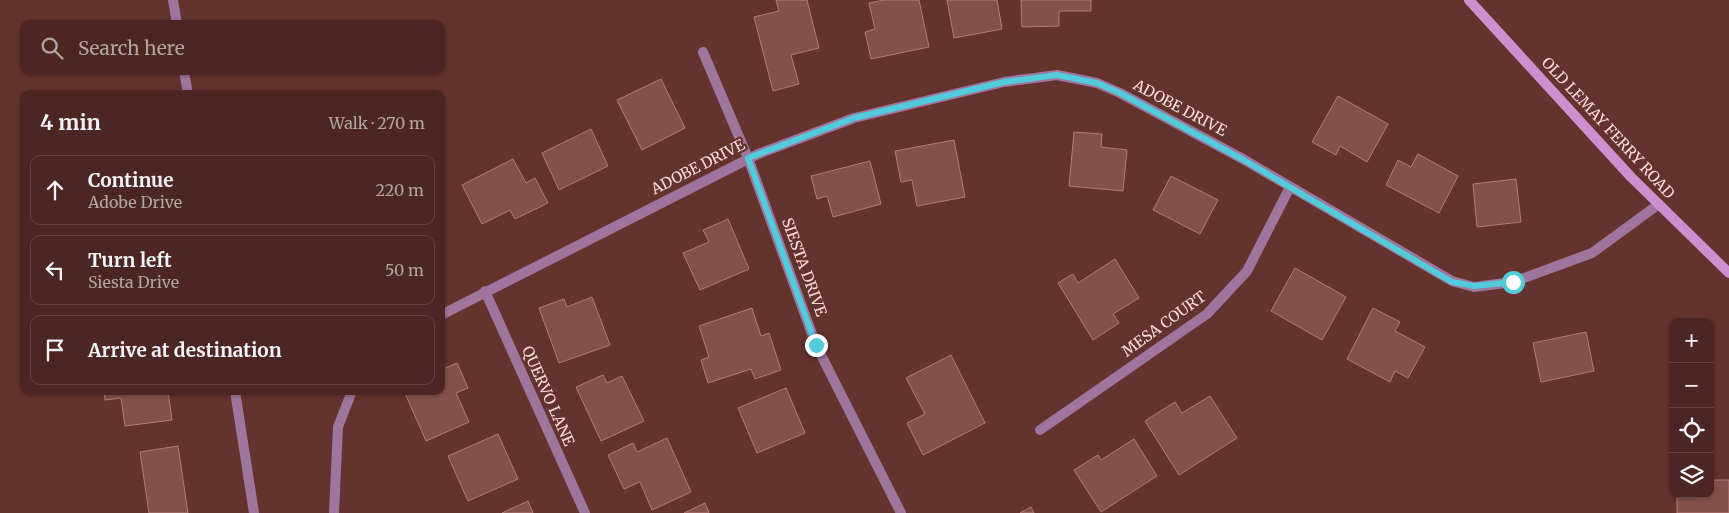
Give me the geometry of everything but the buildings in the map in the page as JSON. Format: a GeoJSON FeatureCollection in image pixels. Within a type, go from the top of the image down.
{"type":"FeatureCollection","features":[{"type":"Feature","properties":{"kind":"main road","name":"OLD LEMAY FERRY ROAD"},"geometry":{"type":"LineString","coordinates":[[1469,0],[1624,169],[1729,273]]}},
{"type":"Feature","properties":{"kind":"street"},"geometry":{"type":"LineString","coordinates":[[173,0],[176,20]]}},
{"type":"Feature","properties":{"kind":"street","name":"SIESTA DRIVE"},"geometry":{"type":"LineString","coordinates":[[703,52],[748,158],[816,345],[902,513]]}},
{"type":"Feature","properties":{"kind":"street"},"geometry":{"type":"LineString","coordinates":[[185,75],[187,90]]}},
{"type":"Feature","properties":{"kind":"street","name":"ADOBE DRIVE"},"geometry":{"type":"LineString","coordinates":[[445,312],[748,158],[854,118],[1004,82],[1057,75],[1097,83],[1120,93],[1290,187],[1452,282],[1474,286],[1513,282],[1592,252],[1659,204]]}},
{"type":"Feature","properties":{"kind":"street","name":"MESA COURT"},"geometry":{"type":"LineString","coordinates":[[1040,430],[1206,314],[1221,300],[1246,272],[1290,187]]}},
{"type":"Feature","properties":{"kind":"street","name":"QUERVO LANE"},"geometry":{"type":"LineString","coordinates":[[485,291],[585,513]]}},
{"type":"Feature","properties":{"kind":"street"},"geometry":{"type":"LineString","coordinates":[[236,395],[254,513]]}},
{"type":"Feature","properties":{"kind":"street"},"geometry":{"type":"LineString","coordinates":[[334,513],[338,427],[350,395]]}},
{"type":"Feature","properties":{"kind":"route"},"geometry":{"type":"LineString","coordinates":[[816,345],[748,158],[854,118],[1004,82],[1057,75],[1097,83],[1120,93],[1242,159],[1452,282],[1474,286],[1513,282]]}}]}
